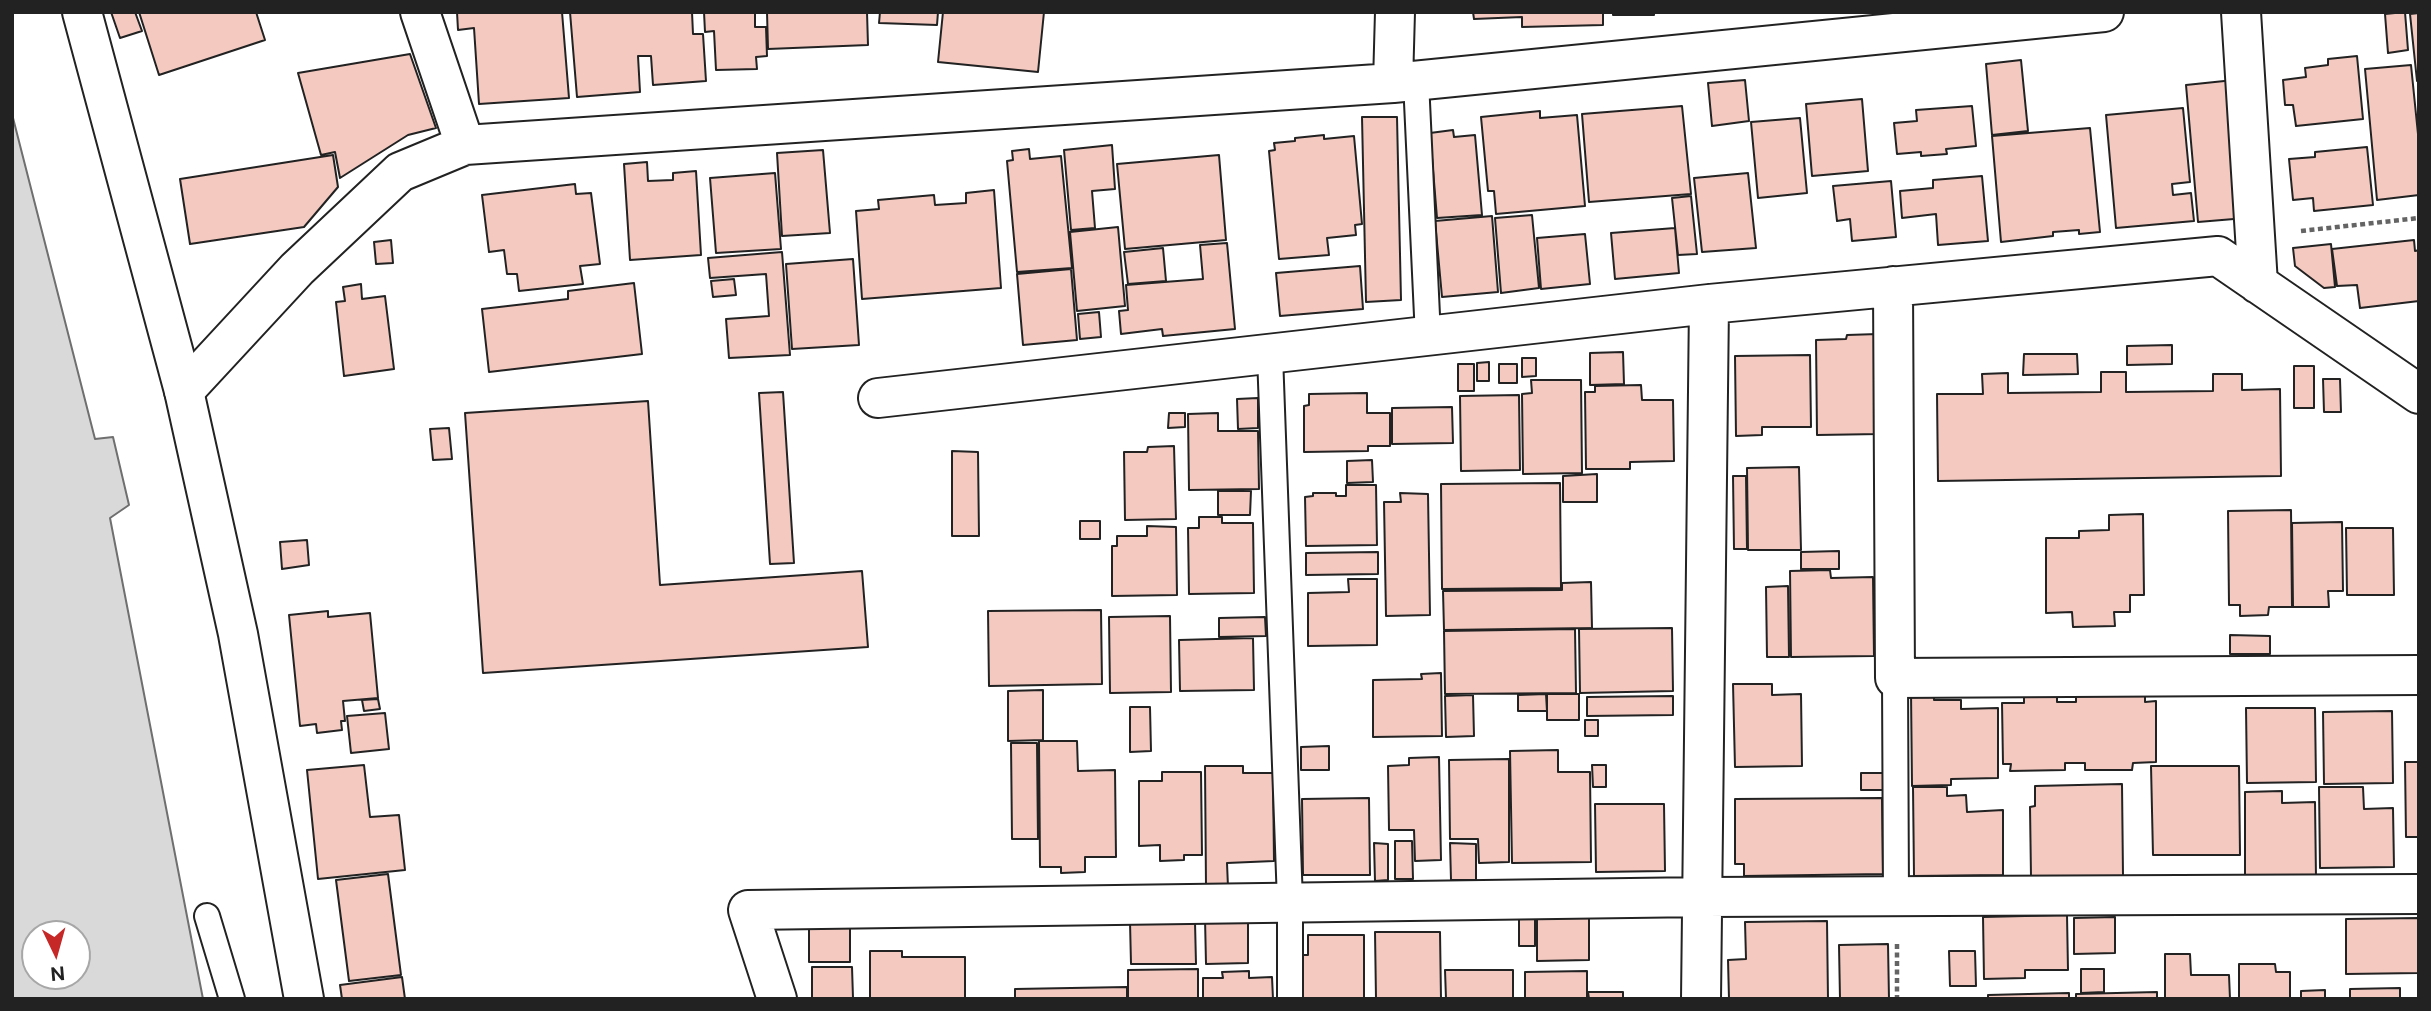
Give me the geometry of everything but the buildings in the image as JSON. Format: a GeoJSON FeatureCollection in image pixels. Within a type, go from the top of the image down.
{"type":"FeatureCollection","features":[{"type":"Feature","properties":{"kind":"street"},"geometry":{"type":"LineString","coordinates":[[82,12],[184,391],[238,634],[304,999]]}},
{"type":"Feature","properties":{"kind":"street"},"geometry":{"type":"LineString","coordinates":[[420,12],[465,145]]}},
{"type":"Feature","properties":{"kind":"street"},"geometry":{"type":"LineString","coordinates":[[1395,12],[1405,82]]}},
{"type":"Feature","properties":{"kind":"street"},"geometry":{"type":"LineString","coordinates":[[184,391],[297,269],[400,172],[465,145],[1405,82],[2104,12]]}},
{"type":"Feature","properties":{"kind":"street"},"geometry":{"type":"LineString","coordinates":[[2241,12],[2258,284]]}},
{"type":"Feature","properties":{"kind":"street"},"geometry":{"type":"LineString","coordinates":[[878,398],[1709,304],[2218,256],[2419,394]]}},
{"type":"Feature","properties":{"kind":"street"},"geometry":{"type":"LineString","coordinates":[[1893,286],[1895,678],[2419,675]]}},
{"type":"Feature","properties":{"kind":"street"},"geometry":{"type":"LineString","coordinates":[[1701,999],[1709,304]]}},
{"type":"Feature","properties":{"kind":"street"},"geometry":{"type":"LineString","coordinates":[[777,999],[748,910],[1704,897],[2419,894]]}},
{"type":"Feature","properties":{"kind":"lane"},"geometry":{"type":"LineString","coordinates":[[1405,82],[1428,337]]}},
{"type":"Feature","properties":{"kind":"lane"},"geometry":{"type":"LineString","coordinates":[[1270,355],[1290,902],[1290,999]]}},
{"type":"Feature","properties":{"kind":"lane"},"geometry":{"type":"LineString","coordinates":[[1895,678],[1896,897]]}},
{"type":"Feature","properties":{"kind":"lane"},"geometry":{"type":"LineString","coordinates":[[207,916],[232,999]]}},
{"type":"Feature","properties":{"kind":"path"},"geometry":{"type":"LineString","coordinates":[[2255,236],[2419,218]]}},
{"type":"Feature","properties":{"kind":"shaded area"},"geometry":{"type":"Polygon","coordinates":[[[12,114],[95,439],[113,437],[129,505],[110,518],[203,999],[12,999],[12,114]]]}}]}
